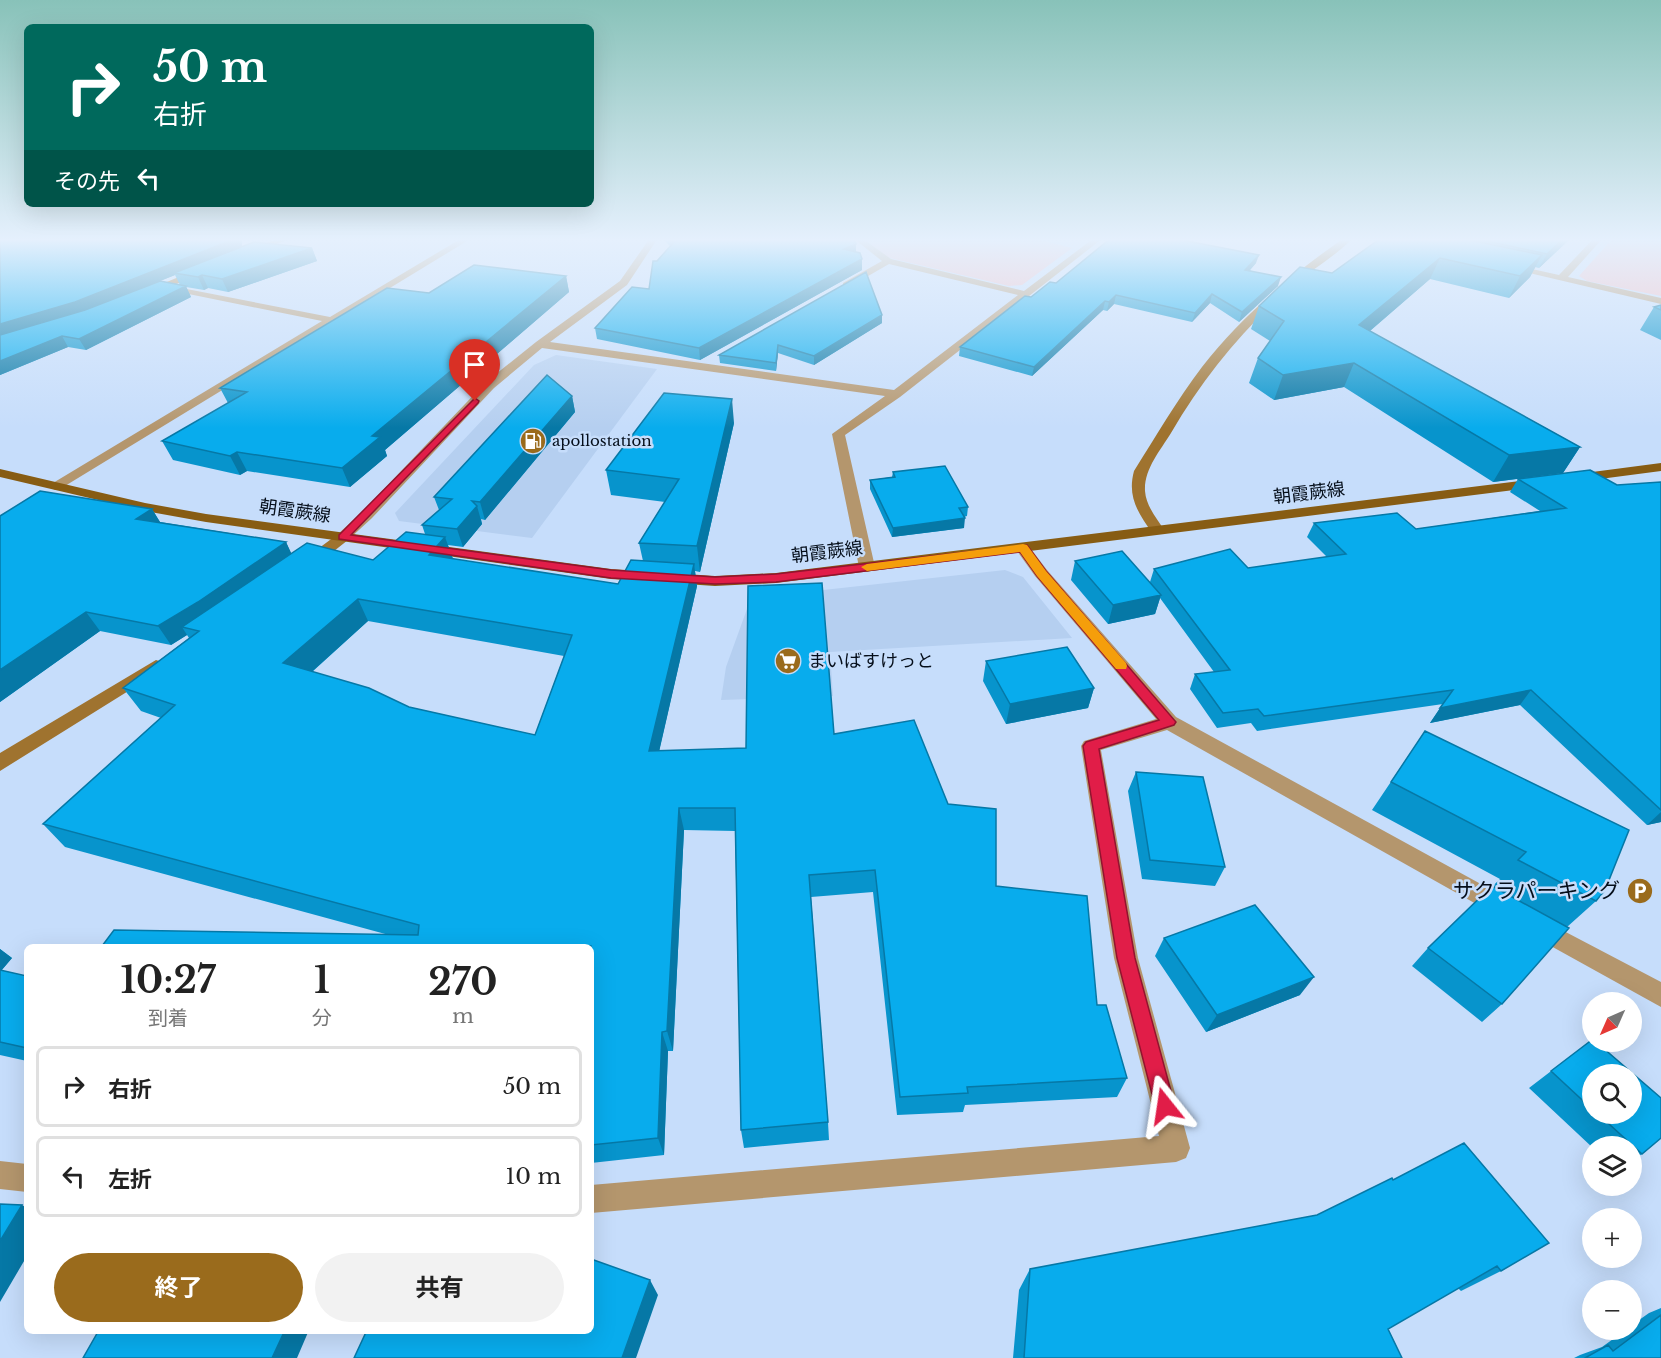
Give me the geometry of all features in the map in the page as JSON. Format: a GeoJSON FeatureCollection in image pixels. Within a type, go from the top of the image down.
{"type":"FeatureCollection","features":[{"type":"Feature","properties":{"kind":"main road","name":"朝霞蕨線"},"geometry":{"type":"LineString","coordinates":[[0,473],[206,518],[611,574],[737,581],[1023,548],[1661,467]]}},
{"type":"Feature","properties":{"kind":"street"},"geometry":{"type":"LineString","coordinates":[[240,301],[331,320]]}},
{"type":"Feature","properties":{"kind":"street"},"geometry":{"type":"LineString","coordinates":[[55,486],[362,301]]}},
{"type":"Feature","properties":{"kind":"street"},"geometry":{"type":"LineString","coordinates":[[296,572],[343,537],[490,385],[540,344],[599,301]]}},
{"type":"Feature","properties":{"kind":"street"},"geometry":{"type":"LineString","coordinates":[[867,567],[838,434],[896,394],[1015,301]]}},
{"type":"Feature","properties":{"kind":"street"},"geometry":{"type":"LineString","coordinates":[[1158,531],[1138,499],[1136,487],[1142,471],[1205,371],[1269,301]]}},
{"type":"Feature","properties":{"kind":"street"},"geometry":{"type":"LineString","coordinates":[[540,344],[896,394]]}},
{"type":"Feature","properties":{"kind":"street"},"geometry":{"type":"LineString","coordinates":[[702,366],[722,355]]}},
{"type":"Feature","properties":{"kind":"street"},"geometry":{"type":"LineString","coordinates":[[1023,548],[1047,580],[1169,722],[1661,995]]}},
{"type":"Feature","properties":{"kind":"street"},"geometry":{"type":"LineString","coordinates":[[0,763],[173,655]]}},
{"type":"Feature","properties":{"kind":"street"},"geometry":{"type":"LineString","coordinates":[[594,1199],[1176,1149],[1126,958],[1091,746],[1169,722]]}},
{"type":"Feature","properties":{"kind":"street"},"geometry":{"type":"LineString","coordinates":[[0,1175],[24,1178]]}},
{"type":"Feature","properties":{"kind":"shaded area","name":"apollostation"},"geometry":{"type":"Polygon","coordinates":[[[556,355],[657,369],[532,538],[399,521],[395,513],[534,365],[556,355]]]}},
{"type":"Feature","properties":{"kind":"shaded area"},"geometry":{"type":"Polygon","coordinates":[[[1005,570],[1023,577],[1072,638],[830,652],[833,696],[721,700],[726,667],[751,598],[1005,570]]]}},
{"type":"Feature","properties":{"kind":"building"},"geometry":{"type":"Polygon","coordinates":[[[0,301],[77,301],[75,302],[0,324],[0,301]]]}},
{"type":"Feature","properties":{"kind":"building"},"geometry":{"type":"Polygon","coordinates":[[[107,301],[155,301],[79,339],[62,336],[0,361],[0,335],[107,301]]]}},
{"type":"Feature","properties":{"kind":"building"},"geometry":{"type":"Polygon","coordinates":[[[365,301],[535,301],[372,436],[380,437],[342,468],[237,452],[230,456],[162,441],[247,392],[220,388],[365,301]]]}},
{"type":"Feature","properties":{"kind":"building"},"geometry":{"type":"Polygon","coordinates":[[[619,301],[784,301],[699,348],[595,328],[619,301]]]}},
{"type":"Feature","properties":{"kind":"building"},"geometry":{"type":"Polygon","coordinates":[[[814,301],[877,301],[882,315],[814,356],[778,345],[776,363],[719,355],[814,301]]]}},
{"type":"Feature","properties":{"kind":"building"},"geometry":{"type":"Polygon","coordinates":[[[1018,301],[1105,301],[1034,367],[960,347],[1018,301]]]}},
{"type":"Feature","properties":{"kind":"building"},"geometry":{"type":"Polygon","coordinates":[[[1144,301],[1205,301],[1195,313],[1144,301]]]}},
{"type":"Feature","properties":{"kind":"building"},"geometry":{"type":"Polygon","coordinates":[[[1224,301],[1254,301],[1242,312],[1224,301]]]}},
{"type":"Feature","properties":{"kind":"building"},"geometry":{"type":"Polygon","coordinates":[[[1264,301],[1388,301],[1359,325],[1580,447],[1509,455],[1354,363],[1283,375],[1258,358],[1284,321],[1259,306],[1264,301]]]}},
{"type":"Feature","properties":{"kind":"building"},"geometry":{"type":"Polygon","coordinates":[[[547,375],[572,396],[480,502],[472,501],[477,506],[457,529],[422,525],[452,499],[434,497],[547,375]]]}},
{"type":"Feature","properties":{"kind":"building"},"geometry":{"type":"Polygon","coordinates":[[[664,393],[732,399],[697,546],[639,543],[679,479],[606,470],[664,393]]]}},
{"type":"Feature","properties":{"kind":"building"},"geometry":{"type":"Polygon","coordinates":[[[945,466],[968,507],[959,508],[965,518],[893,528],[870,480],[895,477],[893,472],[945,466]]]}},
{"type":"Feature","properties":{"kind":"building"},"geometry":{"type":"Polygon","coordinates":[[[1590,470],[1617,485],[1661,482],[1661,810],[1531,690],[1440,708],[1453,690],[1264,716],[1258,709],[1223,713],[1195,674],[1230,670],[1154,569],[1230,549],[1248,568],[1346,554],[1314,523],[1397,513],[1416,529],[1566,508],[1518,479],[1590,470]]]}},
{"type":"Feature","properties":{"kind":"building"},"geometry":{"type":"Polygon","coordinates":[[[40,491],[152,509],[136,519],[286,542],[198,602],[158,626],[86,612],[0,670],[0,516],[40,491]]]}},
{"type":"Feature","properties":{"kind":"building"},"geometry":{"type":"Polygon","coordinates":[[[406,532],[445,537],[429,555],[618,584],[631,560],[694,564],[649,751],[746,748],[748,586],[822,583],[834,734],[914,720],[948,804],[996,809],[996,886],[1087,896],[1097,1005],[1106,1005],[1127,1078],[967,1087],[968,1093],[900,1097],[875,870],[809,875],[828,1122],[741,1130],[735,808],[679,808],[667,1031],[662,1032],[658,1138],[594,1145],[594,944],[104,944],[114,930],[418,935],[419,925],[43,824],[175,705],[123,688],[199,631],[182,627],[307,543],[373,560],[406,532]],[[358,599],[283,663],[369,688],[409,707],[535,735],[572,635],[358,599]]]}},
{"type":"Feature","properties":{"kind":"building"},"geometry":{"type":"Polygon","coordinates":[[[1122,551],[1161,595],[1113,605],[1075,561],[1122,551]]]}},
{"type":"Feature","properties":{"kind":"building"},"geometry":{"type":"Polygon","coordinates":[[[1067,647],[1094,688],[1010,704],[986,661],[1067,647]]]}},
{"type":"Feature","properties":{"kind":"building"},"geometry":{"type":"Polygon","coordinates":[[[1425,731],[1629,830],[1605,890],[1596,901],[1518,860],[1526,852],[1391,782],[1425,731]]]}},
{"type":"Feature","properties":{"kind":"building"},"geometry":{"type":"Polygon","coordinates":[[[1136,772],[1203,777],[1225,867],[1150,860],[1136,772]]]}},
{"type":"Feature","properties":{"kind":"building"},"geometry":{"type":"Polygon","coordinates":[[[1492,886],[1569,928],[1502,1004],[1428,948],[1492,886]]]}},
{"type":"Feature","properties":{"kind":"building"},"geometry":{"type":"Polygon","coordinates":[[[1255,905],[1314,977],[1217,1015],[1164,938],[1255,905]]]}},
{"type":"Feature","properties":{"kind":"building"},"geometry":{"type":"Polygon","coordinates":[[[0,970],[24,975],[24,1047],[0,1042],[0,970]]]}},
{"type":"Feature","properties":{"kind":"building"},"geometry":{"type":"Polygon","coordinates":[[[1582,1047],[1582,1052],[1608,1052],[1622,1064],[1582,1064],[1582,1100],[1551,1071],[1582,1047]]]}},
{"type":"Feature","properties":{"kind":"building"},"geometry":{"type":"Polygon","coordinates":[[[1642,1082],[1661,1098],[1661,1138],[1642,1154],[1642,1136],[1622,1136],[1609,1124],[1642,1124],[1642,1082]]]}},
{"type":"Feature","properties":{"kind":"building"},"geometry":{"type":"Polygon","coordinates":[[[1464,1143],[1549,1243],[1501,1271],[1497,1266],[1388,1329],[1402,1358],[1024,1358],[1030,1269],[1317,1215],[1392,1178],[1393,1180],[1464,1143]]]}},
{"type":"Feature","properties":{"kind":"building"},"geometry":{"type":"Polygon","coordinates":[[[0,1204],[22,1205],[0,1241],[0,1204]]]}},
{"type":"Feature","properties":{"kind":"building"},"geometry":{"type":"Polygon","coordinates":[[[594,1260],[650,1280],[622,1358],[354,1358],[365,1334],[594,1334],[594,1260]]]}},
{"type":"Feature","properties":{"kind":"building"},"geometry":{"type":"Polygon","coordinates":[[[1661,1315],[1661,1358],[1585,1358],[1608,1345],[1613,1351],[1628,1340],[1642,1340],[1642,1329],[1661,1315]]]}},
{"type":"Feature","properties":{"kind":"building"},"geometry":{"type":"Polygon","coordinates":[[[97,1334],[283,1334],[272,1358],[83,1358],[97,1334]]]}},
{"type":"Feature","properties":{"kind":"slow traffic"},"geometry":{"type":"LineString","coordinates":[[867,567],[1023,548],[1041,573],[1121,666]]}},
{"type":"Feature","properties":{"kind":"place","name":"apollostation"},"geometry":{"type":"Point","coordinates":[533,441]}},
{"type":"Feature","properties":{"kind":"place","name":"まいばすけっと"},"geometry":{"type":"Point","coordinates":[788,661]}},
{"type":"Feature","properties":{"kind":"place","name":"サクラパーキング"},"geometry":{"type":"Point","coordinates":[1640,891]}},
{"type":"Feature","properties":{"kind":"route"},"geometry":{"type":"LineString","coordinates":[[475,401],[367,515],[343,537],[611,574],[715,581],[776,578],[1023,548],[1041,573],[1169,722],[1091,746],[1126,958],[1165,1106]]}}]}
